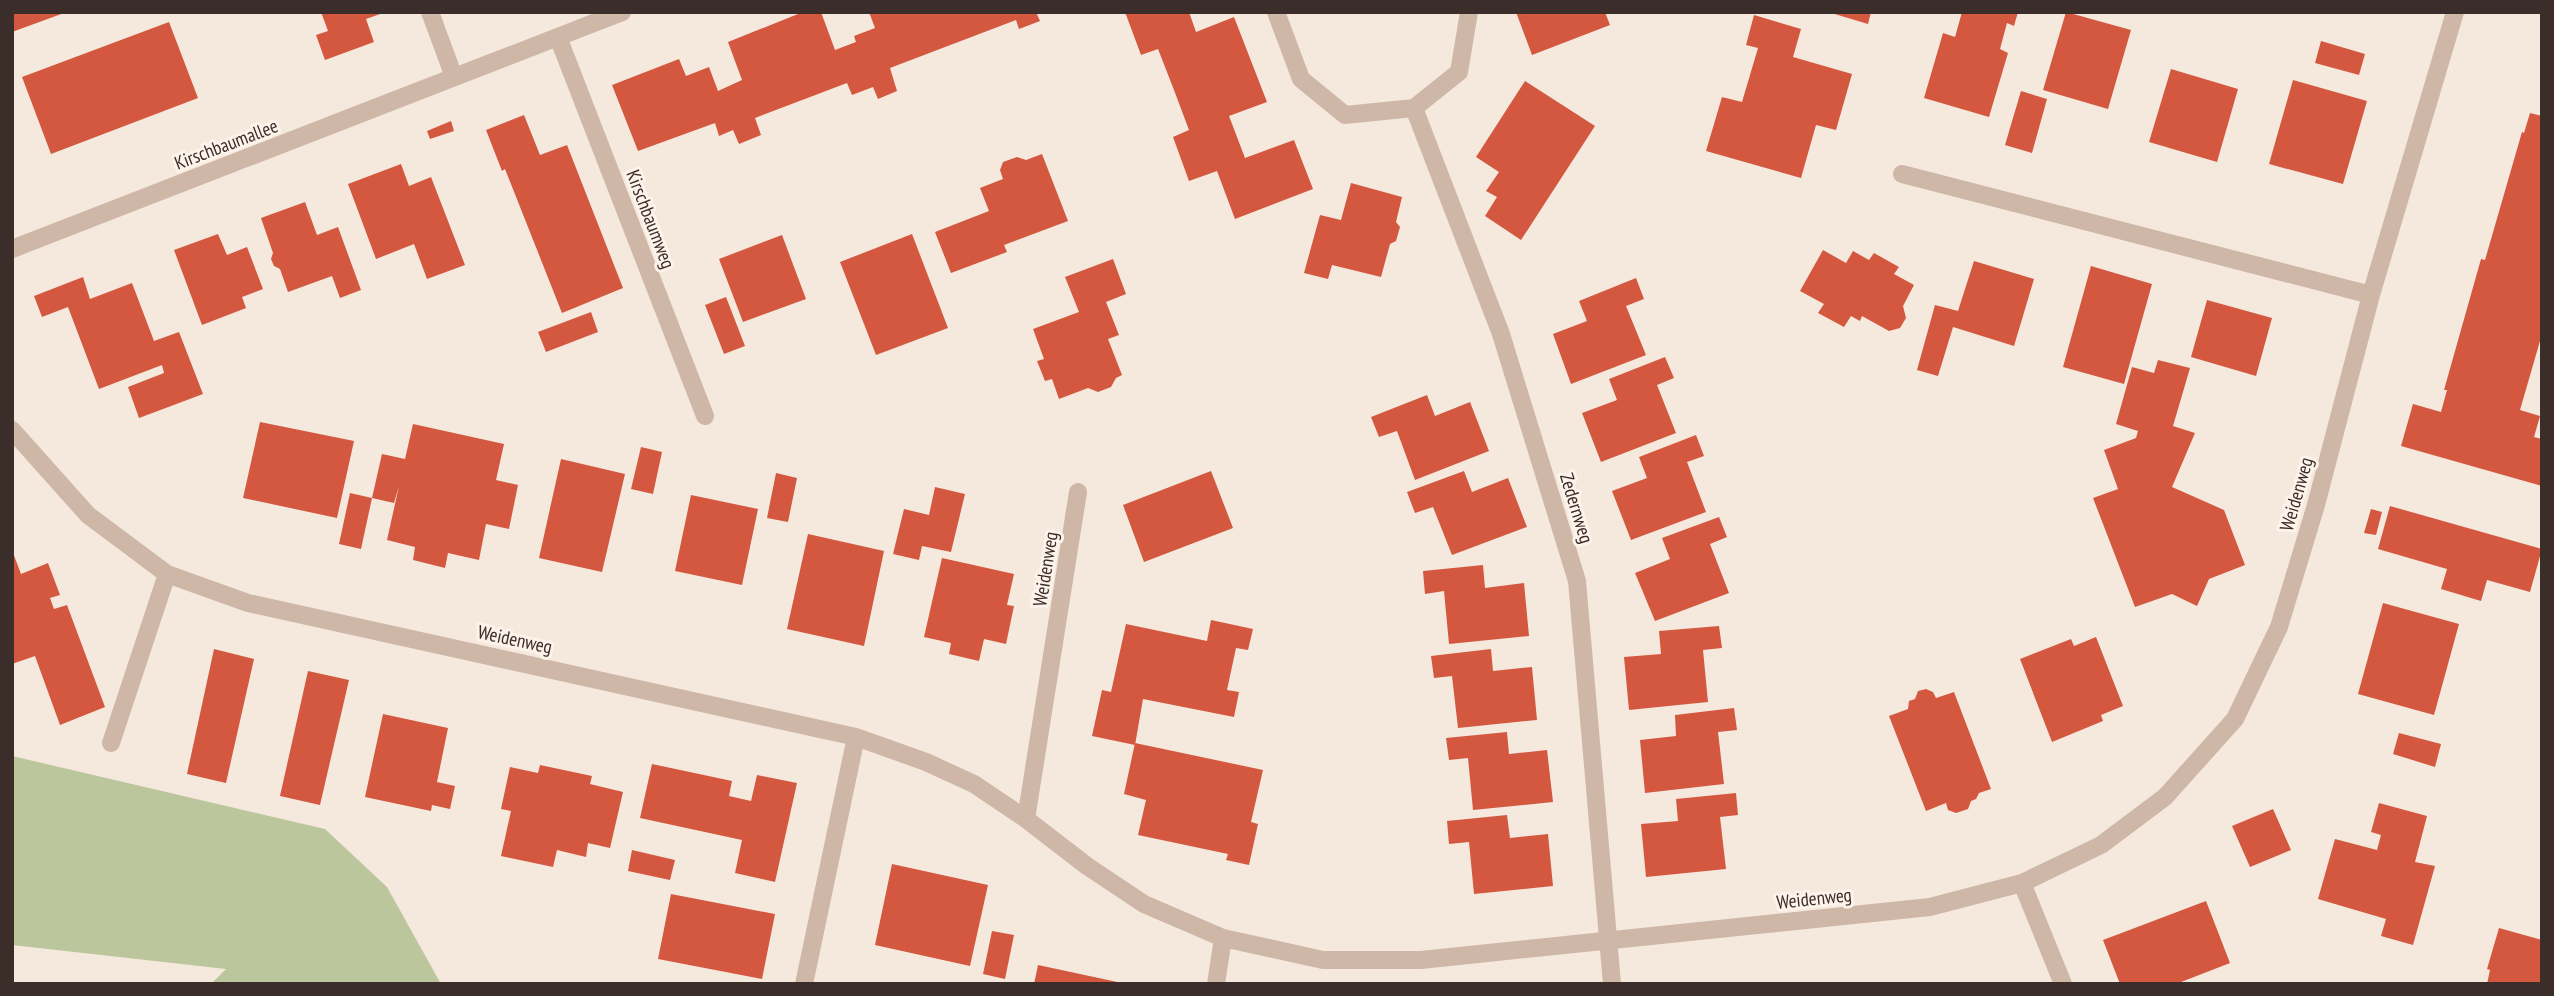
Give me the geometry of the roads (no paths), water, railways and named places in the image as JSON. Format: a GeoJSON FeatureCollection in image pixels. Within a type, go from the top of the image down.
{"type":"FeatureCollection","features":[{"type":"Feature","properties":{"kind":"street"},"geometry":{"type":"LineString","coordinates":[[430,12],[454,77]]}},
{"type":"Feature","properties":{"kind":"street","name":"Kirschbaumallee"},"geometry":{"type":"LineString","coordinates":[[12,249],[622,12]]}},
{"type":"Feature","properties":{"kind":"street"},"geometry":{"type":"LineString","coordinates":[[1276,12],[1301,79],[1345,115],[1414,108],[1459,72],[1469,12]]}},
{"type":"Feature","properties":{"kind":"street","name":"Weidenweg"},"geometry":{"type":"LineString","coordinates":[[12,430],[88,515],[167,574],[248,603],[856,737],[926,762],[974,784],[1144,904],[1223,937],[1323,960],[1422,960],[1930,907],[2022,883],[2102,845],[2165,797],[2235,719],[2279,626],[2316,505],[2371,295],[2455,12]]}},
{"type":"Feature","properties":{"kind":"street","name":"Kirschbaumweg"},"geometry":{"type":"LineString","coordinates":[[558,37],[705,416]]}},
{"type":"Feature","properties":{"kind":"street","name":"Zedernweg"},"geometry":{"type":"LineString","coordinates":[[1414,108],[1501,334],[1577,581],[1609,941]]}},
{"type":"Feature","properties":{"kind":"street"},"geometry":{"type":"LineString","coordinates":[[1902,174],[2371,295]]}},
{"type":"Feature","properties":{"kind":"street","name":"Weidenweg"},"geometry":{"type":"LineString","coordinates":[[1026,819],[1078,492]]}},
{"type":"Feature","properties":{"kind":"street"},"geometry":{"type":"LineString","coordinates":[[111,743],[167,574]]}},
{"type":"Feature","properties":{"kind":"street"},"geometry":{"type":"LineString","coordinates":[[804,984],[856,737]]}},
{"type":"Feature","properties":{"kind":"street"},"geometry":{"type":"LineString","coordinates":[[2022,883],[2063,984]]}},
{"type":"Feature","properties":{"kind":"street"},"geometry":{"type":"LineString","coordinates":[[1216,984],[1223,937]]}},
{"type":"Feature","properties":{"kind":"street"},"geometry":{"type":"LineString","coordinates":[[1609,941],[1612,984]]}}]}
